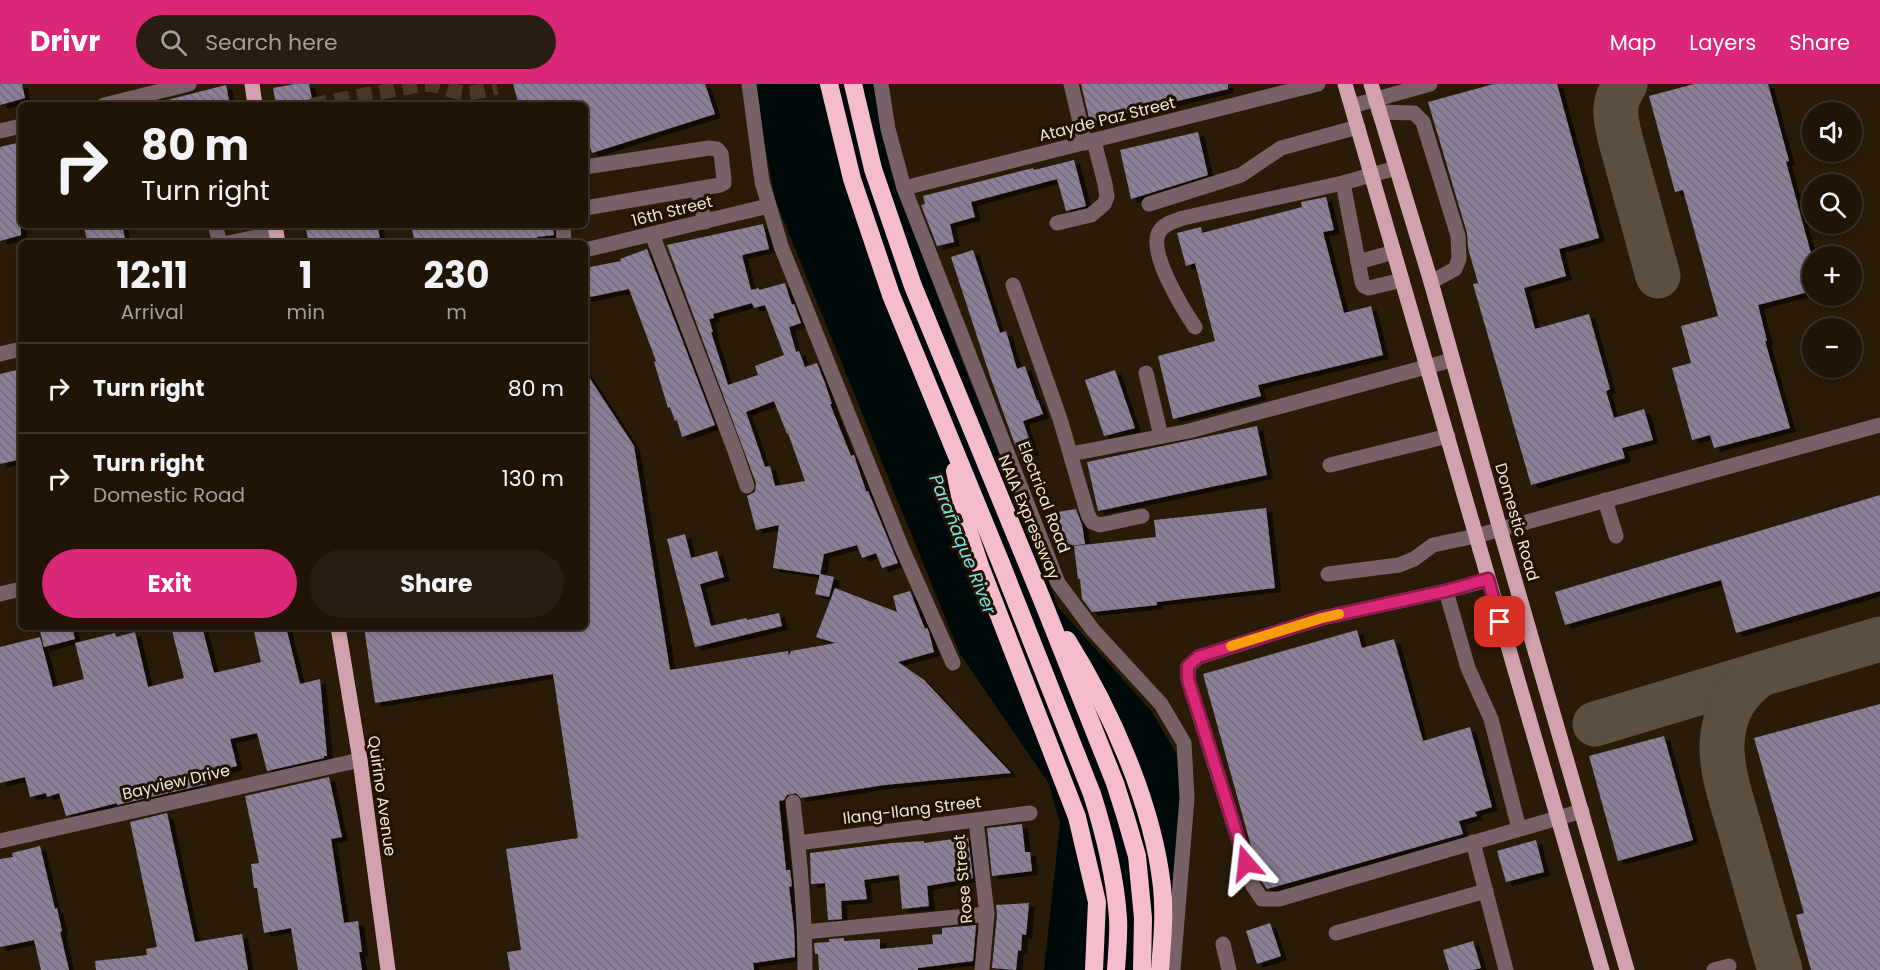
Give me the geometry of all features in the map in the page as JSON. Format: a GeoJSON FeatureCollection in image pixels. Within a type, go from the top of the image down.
{"type":"FeatureCollection","features":[{"type":"Feature","properties":{"kind":"highway"},"geometry":{"type":"LineString","coordinates":[[829,84],[852,179],[887,284],[947,428],[1092,794],[1111,863],[1118,920],[1116,970]]}},
{"type":"Feature","properties":{"kind":"highway","name":"NAIA Expressway"},"geometry":{"type":"LineString","coordinates":[[853,84],[873,169],[913,286],[1115,783],[1137,856],[1143,918],[1142,970]]}},
{"type":"Feature","properties":{"kind":"highway"},"geometry":{"type":"LineString","coordinates":[[947,428],[965,520],[980,566],[1077,818],[1097,902],[1094,970]]}},
{"type":"Feature","properties":{"kind":"highway"},"geometry":{"type":"LineString","coordinates":[[1043,602],[1094,688],[1119,741],[1144,806],[1162,887],[1163,927],[1160,970]]}},
{"type":"Feature","properties":{"kind":"main road"},"geometry":{"type":"LineString","coordinates":[[252,84],[255,102]]}},
{"type":"Feature","properties":{"kind":"main road"},"geometry":{"type":"LineString","coordinates":[[1345,84],[1602,970]]}},
{"type":"Feature","properties":{"kind":"main road","name":"Domestic Road"},"geometry":{"type":"LineString","coordinates":[[1375,98],[1431,282],[1628,970]]}},
{"type":"Feature","properties":{"kind":"main road","name":"Quirino Avenue"},"geometry":{"type":"LineString","coordinates":[[338,630],[360,760],[388,970]]}},
{"type":"Feature","properties":{"kind":"street"},"geometry":{"type":"LineString","coordinates":[[116,102],[189,84]]}},
{"type":"Feature","properties":{"kind":"street"},"geometry":{"type":"LineString","coordinates":[[750,84],[762,182],[781,246],[901,546],[953,663]]}},
{"type":"Feature","properties":{"kind":"street","name":"Electrical Road"},"geometry":{"type":"LineString","coordinates":[[881,84],[888,129],[904,188],[1058,584],[1093,630],[1161,704],[1184,743],[1187,798],[1173,970]]}},
{"type":"Feature","properties":{"kind":"street"},"geometry":{"type":"LineString","coordinates":[[1056,223],[1091,215],[1104,204],[1107,197],[1105,184],[1071,84]]}},
{"type":"Feature","properties":{"kind":"street","name":"Atayde Paz Street"},"geometry":{"type":"LineString","coordinates":[[904,188],[1318,84]]}},
{"type":"Feature","properties":{"kind":"street"},"geometry":{"type":"LineString","coordinates":[[1352,106],[1430,84]]}},
{"type":"Feature","properties":{"kind":"street"},"geometry":{"type":"LineString","coordinates":[[1375,98],[1414,112],[1423,122],[1451,213],[1458,236],[1459,259],[1455,269],[1431,282]]}},
{"type":"Feature","properties":{"kind":"street"},"geometry":{"type":"LineString","coordinates":[[0,131],[18,127]]}},
{"type":"Feature","properties":{"kind":"street"},"geometry":{"type":"LineString","coordinates":[[1149,204],[1241,175],[1281,148],[1358,127]]}},
{"type":"Feature","properties":{"kind":"street"},"geometry":{"type":"LineString","coordinates":[[588,167],[710,148],[717,149],[721,154],[724,183],[588,207]]}},
{"type":"Feature","properties":{"kind":"street"},"geometry":{"type":"LineString","coordinates":[[1195,327],[1164,270],[1157,234],[1161,229],[1183,218],[1343,183],[1396,168]]}},
{"type":"Feature","properties":{"kind":"street"},"geometry":{"type":"LineString","coordinates":[[1343,183],[1364,286],[1369,288],[1402,280]]}},
{"type":"Feature","properties":{"kind":"street"},"geometry":{"type":"LineString","coordinates":[[697,189],[705,222]]}},
{"type":"Feature","properties":{"kind":"street","name":"16th Street"},"geometry":{"type":"LineString","coordinates":[[588,249],[768,206]]}},
{"type":"Feature","properties":{"kind":"street"},"geometry":{"type":"LineString","coordinates":[[216,228],[219,240]]}},
{"type":"Feature","properties":{"kind":"street"},"geometry":{"type":"LineString","coordinates":[[244,240],[276,234]]}},
{"type":"Feature","properties":{"kind":"street"},"geometry":{"type":"LineString","coordinates":[[652,234],[747,486]]}},
{"type":"Feature","properties":{"kind":"street"},"geometry":{"type":"LineString","coordinates":[[1358,262],[1394,252]]}},
{"type":"Feature","properties":{"kind":"street"},"geometry":{"type":"LineString","coordinates":[[1013,285],[1071,454],[1088,515],[1092,522],[1100,525],[1142,516]]}},
{"type":"Feature","properties":{"kind":"street"},"geometry":{"type":"LineString","coordinates":[[0,354],[18,350]]}},
{"type":"Feature","properties":{"kind":"street"},"geometry":{"type":"LineString","coordinates":[[1071,454],[1207,427],[1452,360]]}},
{"type":"Feature","properties":{"kind":"street"},"geometry":{"type":"LineString","coordinates":[[1146,373],[1161,436]]}},
{"type":"Feature","properties":{"kind":"street"},"geometry":{"type":"LineString","coordinates":[[1328,574],[1399,565],[1413,559],[1433,545],[1476,536],[1880,425]]}},
{"type":"Feature","properties":{"kind":"street"},"geometry":{"type":"LineString","coordinates":[[1330,465],[1448,436]]}},
{"type":"Feature","properties":{"kind":"street"},"geometry":{"type":"LineString","coordinates":[[1605,500],[1616,536]]}},
{"type":"Feature","properties":{"kind":"street"},"geometry":{"type":"LineString","coordinates":[[1488,579],[1446,591],[1322,618],[1198,657],[1188,666],[1188,680],[1253,886],[1262,899],[1279,899],[1582,811]]}},
{"type":"Feature","properties":{"kind":"street"},"geometry":{"type":"LineString","coordinates":[[0,594],[18,590]]}},
{"type":"Feature","properties":{"kind":"street"},"geometry":{"type":"LineString","coordinates":[[1446,591],[1468,668],[1491,720],[1519,829]]}},
{"type":"Feature","properties":{"kind":"street","name":"Bayview Drive"},"geometry":{"type":"LineString","coordinates":[[0,841],[360,760]]}},
{"type":"Feature","properties":{"kind":"street"},"geometry":{"type":"LineString","coordinates":[[793,802],[805,932],[805,970]]}},
{"type":"Feature","properties":{"kind":"street","name":"Ilang-Ilang Street"},"geometry":{"type":"LineString","coordinates":[[798,843],[1030,813]]}},
{"type":"Feature","properties":{"kind":"street","name":"Rose Street"},"geometry":{"type":"LineString","coordinates":[[976,820],[987,914],[982,970]]}},
{"type":"Feature","properties":{"kind":"street"},"geometry":{"type":"LineString","coordinates":[[1473,842],[1506,970]]}},
{"type":"Feature","properties":{"kind":"street"},"geometry":{"type":"LineString","coordinates":[[1336,933],[1486,891]]}},
{"type":"Feature","properties":{"kind":"street"},"geometry":{"type":"LineString","coordinates":[[805,932],[987,914]]}},
{"type":"Feature","properties":{"kind":"street"},"geometry":{"type":"LineString","coordinates":[[1223,944],[1229,970]]}},
{"type":"Feature","properties":{"kind":"street"},"geometry":{"type":"LineString","coordinates":[[1714,970],[1730,966]]}},
{"type":"Feature","properties":{"kind":"water","name":"Parañaque River"},"geometry":{"type":"Polygon","coordinates":[[[753,84],[874,84],[891,172],[966,372],[1009,474],[1058,607],[1152,712],[1189,776],[1164,970],[1044,970],[1060,823],[1048,782],[960,654],[775,199],[753,84]]]}},
{"type":"Feature","properties":{"kind":"building"},"geometry":{"type":"Polygon","coordinates":[[[0,84],[22,84],[25,98],[0,105],[0,84]]]}},
{"type":"Feature","properties":{"kind":"building"},"geometry":{"type":"Polygon","coordinates":[[[309,84],[312,99],[275,102],[273,88],[309,84]]]}},
{"type":"Feature","properties":{"kind":"building"},"geometry":{"type":"Polygon","coordinates":[[[513,84],[705,84],[715,114],[592,153],[588,141],[588,102],[518,102],[513,84]]]}},
{"type":"Feature","properties":{"kind":"building"},"geometry":{"type":"Polygon","coordinates":[[[1081,84],[1228,84],[1228,89],[1090,122],[1081,84]]]}},
{"type":"Feature","properties":{"kind":"building"},"geometry":{"type":"Polygon","coordinates":[[[1494,84],[1557,84],[1599,238],[1559,249],[1566,276],[1524,288],[1535,329],[1589,314],[1610,389],[1606,391],[1614,418],[1644,409],[1653,440],[1622,448],[1625,458],[1531,485],[1473,284],[1478,283],[1468,248],[1467,233],[1428,102],[1494,84]]]}},
{"type":"Feature","properties":{"kind":"building"},"geometry":{"type":"Polygon","coordinates":[[[1694,84],[1768,84],[1789,161],[1786,162],[1802,220],[1802,234],[1806,234],[1809,246],[1802,246],[1802,294],[1758,305],[1767,341],[1765,341],[1790,428],[1714,448],[1710,435],[1692,440],[1672,368],[1691,363],[1681,326],[1718,316],[1683,190],[1675,192],[1649,96],[1694,84]]]}},
{"type":"Feature","properties":{"kind":"building"},"geometry":{"type":"Polygon","coordinates":[[[226,85],[229,102],[167,102],[167,100],[226,85]]]}},
{"type":"Feature","properties":{"kind":"building"},"geometry":{"type":"Polygon","coordinates":[[[1198,132],[1208,175],[1131,199],[1120,150],[1198,132]]]}},
{"type":"Feature","properties":{"kind":"building"},"geometry":{"type":"Polygon","coordinates":[[[18,143],[18,228],[21,228],[21,235],[0,241],[0,147],[18,143]]]}},
{"type":"Feature","properties":{"kind":"building"},"geometry":{"type":"Polygon","coordinates":[[[1074,160],[1086,206],[1066,211],[1057,179],[971,202],[975,217],[950,224],[954,242],[937,246],[921,205],[925,204],[923,196],[1074,160]]]}},
{"type":"Feature","properties":{"kind":"building"},"geometry":{"type":"Polygon","coordinates":[[[1326,197],[1334,230],[1323,232],[1344,313],[1371,306],[1383,355],[1258,385],[1261,396],[1173,419],[1158,356],[1215,341],[1195,263],[1186,266],[1177,233],[1201,227],[1202,233],[1302,207],[1301,202],[1326,197]]]}},
{"type":"Feature","properties":{"kind":"building"},"geometry":{"type":"Polygon","coordinates":[[[763,224],[769,249],[742,255],[751,290],[785,283],[801,323],[789,327],[796,352],[799,351],[805,367],[817,363],[832,404],[830,404],[851,456],[854,455],[866,491],[868,491],[898,563],[882,568],[876,553],[862,558],[857,545],[824,554],[820,575],[773,568],[779,525],[756,530],[747,496],[755,492],[756,483],[667,245],[763,224]],[[752,303],[713,314],[714,318],[709,319],[728,385],[758,375],[755,366],[784,355],[765,305],[754,308],[752,303]],[[774,401],[746,412],[765,467],[770,466],[775,486],[805,481],[788,433],[774,401]]]}},
{"type":"Feature","properties":{"kind":"building"},"geometry":{"type":"Polygon","coordinates":[[[84,228],[123,228],[125,240],[87,240],[84,228]]]}},
{"type":"Feature","properties":{"kind":"building"},"geometry":{"type":"Polygon","coordinates":[[[306,228],[378,228],[380,240],[308,240],[306,228]]]}},
{"type":"Feature","properties":{"kind":"building"},"geometry":{"type":"Polygon","coordinates":[[[412,228],[553,228],[554,235],[537,237],[538,240],[414,240],[412,228]]]}},
{"type":"Feature","properties":{"kind":"building"},"geometry":{"type":"Polygon","coordinates":[[[647,249],[715,425],[682,437],[677,420],[675,421],[670,407],[668,408],[654,362],[656,361],[629,289],[588,297],[588,267],[621,261],[620,259],[647,249]]]}},
{"type":"Feature","properties":{"kind":"building"},"geometry":{"type":"Polygon","coordinates":[[[973,250],[1000,333],[1006,331],[1017,369],[1025,366],[1043,414],[1023,421],[1033,451],[1019,456],[951,257],[973,250]]]}},
{"type":"Feature","properties":{"kind":"building"},"geometry":{"type":"Polygon","coordinates":[[[18,370],[18,460],[0,464],[0,374],[18,370]]]}},
{"type":"Feature","properties":{"kind":"building"},"geometry":{"type":"Polygon","coordinates":[[[1115,370],[1135,428],[1104,436],[1085,380],[1115,370]]]}},
{"type":"Feature","properties":{"kind":"building"},"geometry":{"type":"Polygon","coordinates":[[[588,376],[634,446],[670,670],[788,651],[789,656],[791,651],[836,643],[816,637],[835,588],[897,612],[893,596],[910,591],[925,629],[927,628],[929,632],[934,652],[898,662],[924,680],[1011,773],[884,785],[801,798],[796,793],[787,795],[784,800],[779,801],[786,870],[790,870],[792,886],[789,887],[795,957],[753,963],[754,970],[510,970],[507,952],[521,950],[506,849],[578,838],[553,674],[375,703],[364,630],[588,630],[588,376]]]}},
{"type":"Feature","properties":{"kind":"building"},"geometry":{"type":"Polygon","coordinates":[[[1257,426],[1267,475],[1098,511],[1087,462],[1257,426]]]}},
{"type":"Feature","properties":{"kind":"building"},"geometry":{"type":"Polygon","coordinates":[[[1880,495],[1880,591],[1736,633],[1721,580],[1565,625],[1555,592],[1880,495]]]}},
{"type":"Feature","properties":{"kind":"building"},"geometry":{"type":"Polygon","coordinates":[[[1266,508],[1275,588],[1092,612],[1082,599],[1074,546],[1156,537],[1154,520],[1266,508]]]}},
{"type":"Feature","properties":{"kind":"building"},"geometry":{"type":"Polygon","coordinates":[[[1076,509],[1082,525],[1085,544],[1060,547],[1045,514],[1076,509]]]}},
{"type":"Feature","properties":{"kind":"building"},"geometry":{"type":"Polygon","coordinates":[[[685,534],[691,558],[717,551],[724,577],[700,584],[711,626],[779,613],[782,626],[695,647],[667,539],[685,534]]]}},
{"type":"Feature","properties":{"kind":"building"},"geometry":{"type":"Polygon","coordinates":[[[820,574],[834,577],[829,597],[815,594],[820,574]]]}},
{"type":"Feature","properties":{"kind":"building"},"geometry":{"type":"Polygon","coordinates":[[[40,630],[73,630],[75,639],[44,647],[40,630]]]}},
{"type":"Feature","properties":{"kind":"building"},"geometry":{"type":"Polygon","coordinates":[[[172,630],[203,630],[214,673],[261,662],[254,632],[287,630],[300,684],[320,679],[327,756],[267,771],[257,733],[230,739],[237,766],[204,774],[207,784],[66,816],[59,793],[47,797],[46,793],[30,797],[25,777],[0,783],[0,647],[40,637],[53,687],[84,679],[75,643],[115,633],[116,637],[135,632],[148,687],[184,678],[172,630]]]}},
{"type":"Feature","properties":{"kind":"building"},"geometry":{"type":"Polygon","coordinates":[[[1357,630],[1362,648],[1394,639],[1423,741],[1470,727],[1492,807],[1475,812],[1477,816],[1459,821],[1463,834],[1267,889],[1256,864],[1203,674],[1357,630]]]}},
{"type":"Feature","properties":{"kind":"building"},"geometry":{"type":"Polygon","coordinates":[[[1880,704],[1880,970],[1811,970],[1796,915],[1804,913],[1754,738],[1880,704]]]}},
{"type":"Feature","properties":{"kind":"building"},"geometry":{"type":"Polygon","coordinates":[[[1664,736],[1693,840],[1618,861],[1589,756],[1664,736]]]}},
{"type":"Feature","properties":{"kind":"building"},"geometry":{"type":"Polygon","coordinates":[[[329,777],[342,837],[331,839],[344,923],[358,921],[362,970],[298,970],[291,928],[264,933],[257,888],[254,888],[251,864],[259,863],[245,796],[329,777]]]}},
{"type":"Feature","properties":{"kind":"building"},"geometry":{"type":"Polygon","coordinates":[[[167,813],[195,942],[242,934],[248,970],[96,970],[95,961],[147,955],[146,949],[157,947],[130,822],[167,813]]]}},
{"type":"Feature","properties":{"kind":"building"},"geometry":{"type":"Polygon","coordinates":[[[1022,824],[1025,852],[1030,852],[1032,871],[992,876],[987,828],[1022,824]]]}},
{"type":"Feature","properties":{"kind":"building"},"geometry":{"type":"Polygon","coordinates":[[[968,837],[973,878],[927,886],[929,906],[902,909],[899,875],[864,880],[867,899],[841,901],[842,919],[828,920],[825,883],[811,884],[810,853],[968,837]]]}},
{"type":"Feature","properties":{"kind":"building"},"geometry":{"type":"Polygon","coordinates":[[[1536,840],[1544,872],[1506,882],[1497,851],[1536,840]]]}},
{"type":"Feature","properties":{"kind":"building"},"geometry":{"type":"Polygon","coordinates":[[[40,846],[55,909],[57,908],[69,970],[41,970],[34,940],[0,947],[0,859],[13,857],[12,853],[40,846]]]}},
{"type":"Feature","properties":{"kind":"building"},"geometry":{"type":"Polygon","coordinates":[[[1029,903],[1026,935],[1022,934],[1021,951],[1018,950],[1016,970],[992,968],[996,905],[1029,903]]]}},
{"type":"Feature","properties":{"kind":"building"},"geometry":{"type":"Polygon","coordinates":[[[1270,923],[1281,956],[1257,964],[1246,931],[1270,923]]]}},
{"type":"Feature","properties":{"kind":"building"},"geometry":{"type":"Polygon","coordinates":[[[976,925],[973,961],[918,968],[918,970],[819,970],[818,954],[815,954],[814,943],[829,942],[829,939],[844,938],[844,941],[880,939],[880,949],[933,944],[932,935],[942,934],[942,928],[976,925]]]}},
{"type":"Feature","properties":{"kind":"building"},"geometry":{"type":"Polygon","coordinates":[[[1473,941],[1481,968],[1449,970],[1443,950],[1473,941]]]}},
{"type":"Feature","properties":{"kind":"taxiway"},"geometry":{"type":"LineString","coordinates":[[1625,84],[1616,105],[1617,123],[1658,276]]}},
{"type":"Feature","properties":{"kind":"taxiway"},"geometry":{"type":"LineString","coordinates":[[1780,970],[1725,777],[1722,754],[1725,722],[1738,695],[1761,674],[1880,639]]}},
{"type":"Feature","properties":{"kind":"taxiway"},"geometry":{"type":"LineString","coordinates":[[1595,724],[1761,674]]}},
{"type":"Feature","properties":{"kind":"tunnel"},"geometry":{"type":"LineString","coordinates":[[328,102],[425,84],[463,93],[497,87]]}},
{"type":"Feature","properties":{"kind":"slow traffic"},"geometry":{"type":"LineString","coordinates":[[1231,646],[1339,614]]}},
{"type":"Feature","properties":{"kind":"route"},"geometry":{"type":"LineString","coordinates":[[1246,863],[1188,680],[1188,666],[1198,657],[1322,618],[1446,591],[1488,579],[1500,622]]}}]}
